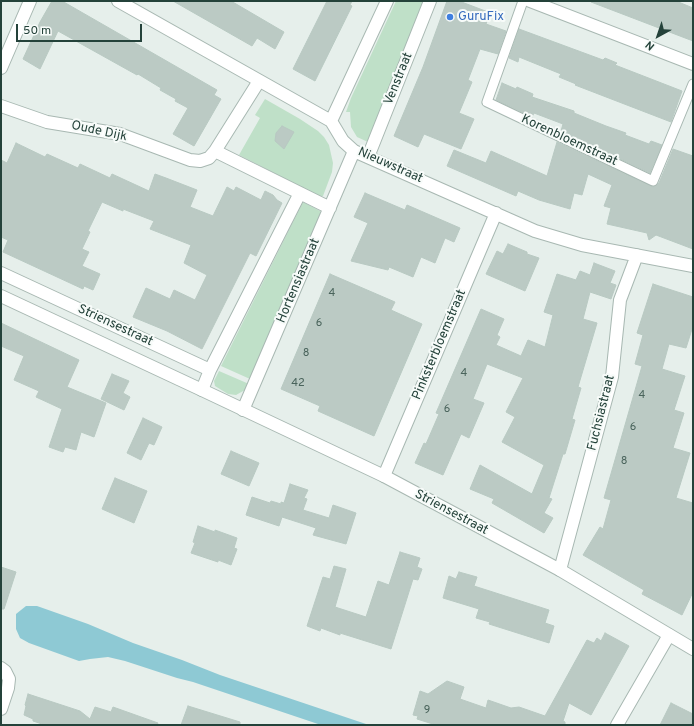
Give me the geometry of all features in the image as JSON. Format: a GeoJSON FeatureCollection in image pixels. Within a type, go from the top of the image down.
{"type":"FeatureCollection","features":[{"type":"Feature","properties":{"kind":"street"},"geometry":{"type":"LineString","coordinates":[[1,68],[30,1]]}},
{"type":"Feature","properties":{"kind":"street","name":"Nieuwstraat"},"geometry":{"type":"LineString","coordinates":[[118,1],[331,122],[343,141],[354,151],[535,231],[582,245],[693,266]]}},
{"type":"Feature","properties":{"kind":"street"},"geometry":{"type":"LineString","coordinates":[[331,122],[387,1]]}},
{"type":"Feature","properties":{"kind":"street","name":"Venstraat"},"geometry":{"type":"LineString","coordinates":[[368,157],[430,1]]}},
{"type":"Feature","properties":{"kind":"street"},"geometry":{"type":"LineString","coordinates":[[530,1],[693,64]]}},
{"type":"Feature","properties":{"kind":"street","name":"Oude Dijk"},"geometry":{"type":"LineString","coordinates":[[1,106],[47,122],[120,134],[190,160],[200,161],[209,158],[215,151],[259,81]]}},
{"type":"Feature","properties":{"kind":"street"},"geometry":{"type":"LineString","coordinates":[[215,151],[330,208]]}},
{"type":"Feature","properties":{"kind":"street","name":"Hortensiastraat"},"geometry":{"type":"LineString","coordinates":[[243,410],[354,151]]}},
{"type":"Feature","properties":{"kind":"street"},"geometry":{"type":"LineString","coordinates":[[202,390],[210,370],[300,193]]}},
{"type":"Feature","properties":{"kind":"street","name":"Pinksterbloemstraat"},"geometry":{"type":"LineString","coordinates":[[384,476],[496,213]]}},
{"type":"Feature","properties":{"kind":"street","name":"Fuchsiastraat"},"geometry":{"type":"LineString","coordinates":[[560,570],[612,377],[620,300],[637,255]]}},
{"type":"Feature","properties":{"kind":"street","name":"Striensestraat"},"geometry":{"type":"LineString","coordinates":[[1,273],[210,370]]}},
{"type":"Feature","properties":{"kind":"street","name":"Striensestraat"},"geometry":{"type":"LineString","coordinates":[[1,296],[384,476],[560,570],[693,649]]}},
{"type":"Feature","properties":{"kind":"street"},"geometry":{"type":"LineString","coordinates":[[617,725],[669,635]]}},
{"type":"Feature","properties":{"kind":"street"},"geometry":{"type":"LineString","coordinates":[[1,709],[8,688],[8,679],[3,670]]}},
{"type":"Feature","properties":{"kind":"lane","name":"Korenbloemstraat"},"geometry":{"type":"LineString","coordinates":[[523,1],[487,102],[653,181],[693,84]]}},
{"type":"Feature","properties":{"kind":"green space"},"geometry":{"type":"Polygon","coordinates":[[[396,1],[425,1],[368,142],[357,137],[351,127],[350,112],[346,112],[396,1]]]}},
{"type":"Feature","properties":{"kind":"green space"},"geometry":{"type":"Polygon","coordinates":[[[265,99],[318,131],[329,145],[333,163],[332,172],[323,196],[319,196],[239,155],[260,118],[255,115],[265,99]]]}},
{"type":"Feature","properties":{"kind":"green space"},"geometry":{"type":"Polygon","coordinates":[[[303,202],[321,213],[250,379],[221,366],[303,202]]]}},
{"type":"Feature","properties":{"kind":"green space"},"geometry":{"type":"Polygon","coordinates":[[[219,371],[249,384],[245,390],[236,395],[228,394],[215,386],[214,381],[219,371]]]}},
{"type":"Feature","properties":{"kind":"water"},"geometry":{"type":"Polygon","coordinates":[[[26,606],[37,606],[220,675],[369,725],[321,725],[125,661],[108,657],[79,661],[29,643],[20,638],[16,629],[16,614],[26,606]]]}},
{"type":"Feature","properties":{"kind":"building"},"geometry":{"type":"Polygon","coordinates":[[[52,1],[62,1],[217,90],[214,95],[221,99],[194,146],[173,134],[188,108],[175,101],[176,99],[160,90],[161,88],[138,74],[137,75],[58,31],[40,69],[23,59],[40,22],[52,1]]]}},
{"type":"Feature","properties":{"kind":"building"},"geometry":{"type":"Polygon","coordinates":[[[173,1],[231,1],[284,32],[275,49],[257,38],[252,46],[173,1]]]}},
{"type":"Feature","properties":{"kind":"building"},"geometry":{"type":"Polygon","coordinates":[[[327,1],[352,1],[350,5],[352,6],[315,81],[293,69],[327,1]]]}},
{"type":"Feature","properties":{"kind":"building"},"geometry":{"type":"Polygon","coordinates":[[[447,1],[459,1],[488,12],[487,15],[489,16],[486,24],[506,31],[498,54],[480,49],[468,80],[472,82],[459,113],[474,119],[461,149],[424,134],[418,147],[394,136],[423,67],[447,1]]]}},
{"type":"Feature","properties":{"kind":"building"},"geometry":{"type":"Polygon","coordinates":[[[676,1],[693,8],[693,41],[591,2],[676,1]]]}},
{"type":"Feature","properties":{"kind":"building"},"geometry":{"type":"Polygon","coordinates":[[[519,29],[603,60],[605,58],[617,63],[615,65],[682,91],[671,122],[575,85],[576,84],[559,77],[561,74],[519,57],[518,62],[509,58],[519,29]]]}},
{"type":"Feature","properties":{"kind":"building"},"geometry":{"type":"Polygon","coordinates":[[[502,83],[516,89],[517,87],[533,94],[532,97],[574,111],[574,113],[626,133],[625,135],[649,144],[651,141],[662,145],[650,173],[561,131],[563,124],[534,113],[532,117],[496,100],[502,83]]]}},
{"type":"Feature","properties":{"kind":"building"},"geometry":{"type":"Polygon","coordinates":[[[282,126],[294,132],[284,149],[275,141],[276,133],[282,126]]]}},
{"type":"Feature","properties":{"kind":"building"},"geometry":{"type":"Polygon","coordinates":[[[557,142],[653,187],[659,183],[673,149],[693,156],[693,249],[656,235],[649,240],[647,233],[607,224],[611,208],[604,206],[612,185],[588,174],[582,195],[574,193],[570,209],[539,200],[518,191],[516,196],[447,166],[454,150],[486,163],[491,151],[547,176],[557,142]]]}},
{"type":"Feature","properties":{"kind":"building"},"geometry":{"type":"Polygon","coordinates":[[[16,143],[45,157],[47,154],[78,168],[80,164],[110,178],[112,174],[149,191],[155,174],[166,178],[197,190],[190,207],[213,216],[227,187],[234,191],[236,187],[261,200],[265,191],[273,195],[282,203],[256,256],[250,253],[202,349],[167,331],[133,317],[146,288],[170,299],[174,290],[195,300],[207,275],[184,263],[191,245],[150,229],[154,221],[123,209],[123,211],[102,202],[88,231],[90,232],[82,249],[89,252],[82,266],[100,274],[93,290],[84,286],[83,289],[3,252],[8,240],[1,237],[1,160],[7,163],[16,143]]]}},
{"type":"Feature","properties":{"kind":"building"},"geometry":{"type":"Polygon","coordinates":[[[365,193],[405,210],[407,205],[460,228],[454,242],[445,238],[435,263],[421,257],[413,277],[389,267],[388,270],[351,261],[368,223],[354,217],[365,193]]]}},
{"type":"Feature","properties":{"kind":"building"},"geometry":{"type":"Polygon","coordinates":[[[508,244],[527,252],[527,254],[539,258],[525,291],[486,274],[497,251],[503,254],[508,244]]]}},
{"type":"Feature","properties":{"kind":"building"},"geometry":{"type":"Polygon","coordinates":[[[594,263],[615,271],[610,283],[616,285],[611,299],[590,292],[583,319],[597,323],[578,387],[581,388],[572,419],[575,420],[565,454],[563,454],[549,498],[552,499],[544,513],[553,518],[544,533],[492,503],[494,499],[470,489],[480,465],[532,494],[544,465],[502,442],[515,417],[506,412],[523,378],[487,364],[473,399],[484,403],[469,438],[461,434],[443,475],[415,463],[424,443],[426,444],[439,414],[436,413],[481,309],[504,319],[497,335],[500,337],[496,345],[521,356],[528,340],[545,347],[553,315],[544,312],[557,274],[576,280],[580,271],[590,275],[594,263]]]}},
{"type":"Feature","properties":{"kind":"building"},"geometry":{"type":"Polygon","coordinates":[[[330,274],[395,302],[391,310],[422,324],[374,436],[318,411],[320,406],[281,389],[330,274]]]}},
{"type":"Feature","properties":{"kind":"building"},"geometry":{"type":"Polygon","coordinates":[[[653,284],[693,297],[693,326],[686,348],[669,344],[662,369],[685,376],[674,410],[684,413],[673,448],[690,453],[676,498],[693,503],[693,592],[682,615],[642,594],[644,590],[583,555],[600,527],[603,529],[611,500],[604,498],[642,366],[635,364],[643,335],[637,333],[653,284]]]}},
{"type":"Feature","properties":{"kind":"building"},"geometry":{"type":"Polygon","coordinates":[[[1,323],[79,360],[67,387],[106,403],[94,437],[81,432],[76,450],[65,447],[63,452],[49,447],[62,409],[36,397],[39,391],[14,380],[24,356],[1,346],[1,323]]]}},
{"type":"Feature","properties":{"kind":"building"},"geometry":{"type":"Polygon","coordinates":[[[112,374],[129,381],[123,393],[130,397],[124,410],[101,399],[112,374]]]}},
{"type":"Feature","properties":{"kind":"building"},"geometry":{"type":"Polygon","coordinates":[[[143,418],[162,427],[154,445],[149,443],[141,460],[127,453],[143,418]]]}},
{"type":"Feature","properties":{"kind":"building"},"geometry":{"type":"Polygon","coordinates":[[[231,451],[259,463],[249,486],[221,474],[231,451]]]}},
{"type":"Feature","properties":{"kind":"building"},"geometry":{"type":"Polygon","coordinates":[[[115,478],[147,491],[134,523],[102,509],[115,478]]]}},
{"type":"Feature","properties":{"kind":"building"},"geometry":{"type":"Polygon","coordinates":[[[290,484],[308,490],[304,498],[307,499],[303,510],[329,518],[333,505],[356,513],[346,544],[313,535],[316,528],[282,517],[279,526],[246,515],[252,497],[270,503],[271,501],[281,504],[281,502],[284,503],[290,484]]]}},
{"type":"Feature","properties":{"kind":"building"},"geometry":{"type":"Polygon","coordinates":[[[198,526],[237,538],[234,548],[237,549],[231,565],[191,553],[195,543],[193,542],[198,526]]]}},
{"type":"Feature","properties":{"kind":"building"},"geometry":{"type":"Polygon","coordinates":[[[400,552],[420,558],[417,567],[422,569],[418,580],[413,579],[391,649],[340,633],[340,635],[321,628],[320,631],[307,626],[323,577],[330,579],[334,566],[346,569],[335,607],[366,617],[378,581],[389,585],[400,552]]]}},
{"type":"Feature","properties":{"kind":"building"},"geometry":{"type":"Polygon","coordinates":[[[1,567],[16,572],[4,609],[1,609],[1,567]]]}},
{"type":"Feature","properties":{"kind":"building"},"geometry":{"type":"Polygon","coordinates":[[[459,572],[477,577],[474,586],[549,610],[545,623],[554,626],[549,643],[489,624],[490,622],[476,618],[479,609],[443,598],[449,576],[456,579],[459,572]]]}},
{"type":"Feature","properties":{"kind":"building"},"geometry":{"type":"Polygon","coordinates":[[[605,633],[629,646],[591,715],[569,703],[563,721],[565,722],[565,725],[436,725],[417,719],[418,716],[413,715],[420,691],[428,694],[447,681],[464,687],[460,699],[486,708],[488,700],[511,708],[519,707],[545,716],[587,640],[594,643],[597,638],[601,641],[605,633]]]}},
{"type":"Feature","properties":{"kind":"building"},"geometry":{"type":"Polygon","coordinates":[[[28,694],[80,711],[90,719],[95,707],[111,712],[113,707],[158,723],[157,725],[45,725],[33,721],[33,719],[24,715],[28,694]]]}},
{"type":"Feature","properties":{"kind":"building"},"geometry":{"type":"Polygon","coordinates":[[[671,703],[693,714],[693,725],[660,725],[671,703]]]}},
{"type":"Feature","properties":{"kind":"building"},"geometry":{"type":"Polygon","coordinates":[[[188,706],[240,722],[240,725],[181,725],[188,706]]]}},
{"type":"Feature","properties":{"kind":"place","name":"GuruFix"},"geometry":{"type":"Point","coordinates":[450,17]}}]}
